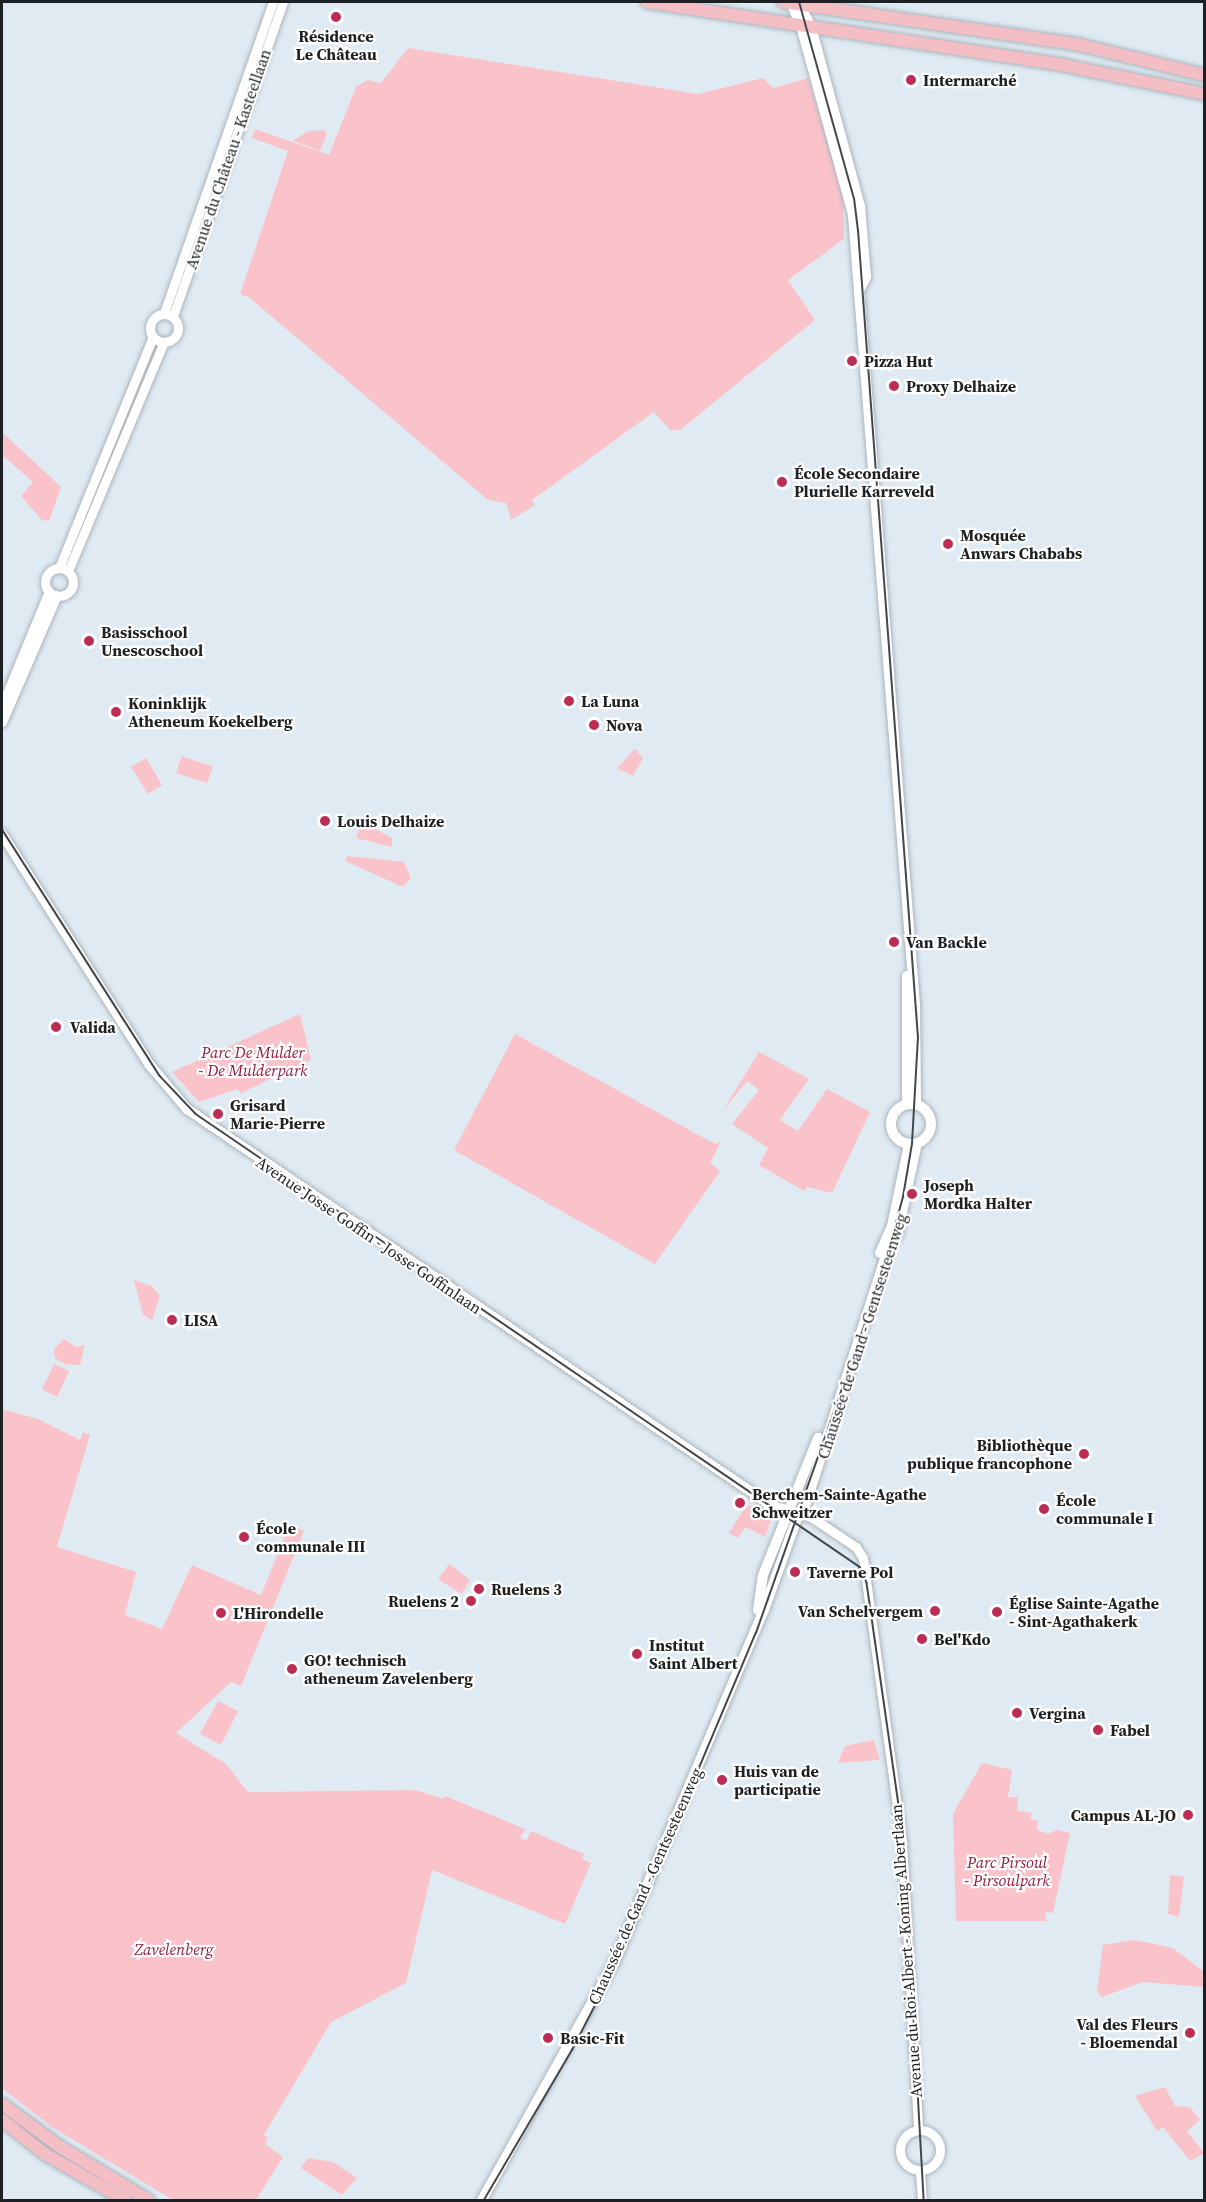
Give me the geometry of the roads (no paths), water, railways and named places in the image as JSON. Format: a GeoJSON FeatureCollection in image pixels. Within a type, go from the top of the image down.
{"type":"FeatureCollection","features":[{"type":"Feature","properties":{"kind":"main road"},"geometry":{"type":"LineString","coordinates":[[647,2],[1062,65],[1204,94]]}},
{"type":"Feature","properties":{"kind":"main road"},"geometry":{"type":"LineString","coordinates":[[792,2],[806,26],[850,199],[860,289],[917,1038],[912,1104],[895,1112],[891,1123],[894,1135],[913,1144]]}},
{"type":"Feature","properties":{"kind":"main road"},"geometry":{"type":"LineString","coordinates":[[792,2],[1080,45],[1204,75]]}},
{"type":"Feature","properties":{"kind":"main road","name":"Avenue Josse Goffin - Josse Goffinlaan"},"geometry":{"type":"LineString","coordinates":[[2,824],[35,872],[39,889]]}},
{"type":"Feature","properties":{"kind":"main road","name":"Avenue Josse Goffin - Josse Goffinlaan"},"geometry":{"type":"LineString","coordinates":[[2,834],[149,1064],[175,1097],[202,1122],[772,1506],[794,1512]]}},
{"type":"Feature","properties":{"kind":"main road","name":"Chaussée de Gand - Gentsesteenweg"},"geometry":{"type":"LineString","coordinates":[[482,2200],[590,2011],[671,1833],[742,1658],[762,1593],[763,1575],[794,1512],[806,1503],[889,1246],[897,1236],[913,1144],[927,1136],[932,1125],[926,1110],[912,1104]]}},
{"type":"Feature","properties":{"kind":"main road"},"geometry":{"type":"LineString","coordinates":[[2,2104],[60,2147],[148,2200]]}},
{"type":"Feature","properties":{"kind":"main road"},"geometry":{"type":"LineString","coordinates":[[2,2120],[45,2154],[125,2200]]}},
{"type":"Feature","properties":{"kind":"street","name":"Avenue du Château - Kasteellaan"},"geometry":{"type":"LineString","coordinates":[[2,722],[53,593],[46,578],[63,569],[164,342],[172,339],[177,331],[169,315],[273,2]]}},
{"type":"Feature","properties":{"kind":"street","name":"Avenue du Château - Kasteellaan"},"geometry":{"type":"LineString","coordinates":[[63,569],[153,337],[151,322],[169,315],[283,2]]}},
{"type":"Feature","properties":{"kind":"street"},"geometry":{"type":"LineString","coordinates":[[153,337],[164,342]]}},
{"type":"Feature","properties":{"kind":"street","name":"Avenue du Château - Kasteellaan"},"geometry":{"type":"LineString","coordinates":[[53,593],[71,589],[73,581],[63,569]]}},
{"type":"Feature","properties":{"kind":"street","name":"Avenue du Château - Kasteellaan"},"geometry":{"type":"LineString","coordinates":[[2,705],[53,593]]}},
{"type":"Feature","properties":{"kind":"street","name":"Avenue du Roi Albert - Koning Albertlaan"},"geometry":{"type":"LineString","coordinates":[[794,1512],[811,1517],[856,1547],[863,1558],[902,1841],[918,2130]]}},
{"type":"Feature","properties":{"kind":"street"},"geometry":{"type":"LineString","coordinates":[[918,2130],[934,2135],[941,2150],[935,2164],[920,2171],[906,2165],[900,2154],[904,2137],[918,2130]]}},
{"type":"Feature","properties":{"kind":"street"},"geometry":{"type":"LineString","coordinates":[[920,2171],[922,2200]]}},
{"type":"Feature","properties":{"kind":"tram line"},"geometry":{"type":"LineString","coordinates":[[484,2200],[572,2050],[617,1963],[756,1633],[881,1278],[903,1197],[912,1144],[918,1038],[858,231],[854,199],[799,2]]}},
{"type":"Feature","properties":{"kind":"tram line"},"geometry":{"type":"LineString","coordinates":[[2,829],[160,1076],[196,1114],[860,1567],[867,1583],[904,1840],[924,2200]]}},
{"type":"Feature","properties":{"kind":"place","name":"Résidence Le Château"},"geometry":{"type":"Point","coordinates":[336,17]}},
{"type":"Feature","properties":{"kind":"place","name":"Intermarché"},"geometry":{"type":"Point","coordinates":[911,80]}},
{"type":"Feature","properties":{"kind":"place","name":"Pizza Hut"},"geometry":{"type":"Point","coordinates":[852,361]}},
{"type":"Feature","properties":{"kind":"place","name":"Proxy Delhaize"},"geometry":{"type":"Point","coordinates":[894,386]}},
{"type":"Feature","properties":{"kind":"place","name":"École Secondaire Plurielle Karreveld"},"geometry":{"type":"Point","coordinates":[782,482]}},
{"type":"Feature","properties":{"kind":"place","name":"Mosquée Anwars Chababs"},"geometry":{"type":"Point","coordinates":[948,544]}},
{"type":"Feature","properties":{"kind":"place","name":"Basisschool Unescoschool"},"geometry":{"type":"Point","coordinates":[89,641]}},
{"type":"Feature","properties":{"kind":"place","name":"La Luna"},"geometry":{"type":"Point","coordinates":[569,701]}},
{"type":"Feature","properties":{"kind":"place","name":"Koninklijk Atheneum Koekelberg"},"geometry":{"type":"Point","coordinates":[116,712]}},
{"type":"Feature","properties":{"kind":"place","name":"Nova"},"geometry":{"type":"Point","coordinates":[594,725]}},
{"type":"Feature","properties":{"kind":"place","name":"Louis Delhaize"},"geometry":{"type":"Point","coordinates":[325,821]}},
{"type":"Feature","properties":{"kind":"place","name":"Van Backle"},"geometry":{"type":"Point","coordinates":[894,942]}},
{"type":"Feature","properties":{"kind":"place","name":"Valida"},"geometry":{"type":"Point","coordinates":[56,1027]}},
{"type":"Feature","properties":{"kind":"place","name":"Grisard Marie-Pierre"},"geometry":{"type":"Point","coordinates":[218,1114]}},
{"type":"Feature","properties":{"kind":"place","name":"Joseph Mordka Halter"},"geometry":{"type":"Point","coordinates":[912,1194]}},
{"type":"Feature","properties":{"kind":"place","name":"LISA"},"geometry":{"type":"Point","coordinates":[172,1320]}},
{"type":"Feature","properties":{"kind":"place","name":"Bibliothèque publique francophone"},"geometry":{"type":"Point","coordinates":[1084,1454]}},
{"type":"Feature","properties":{"kind":"place","name":"Berchem-Sainte-Agathe Schweitzer"},"geometry":{"type":"Point","coordinates":[740,1503]}},
{"type":"Feature","properties":{"kind":"place","name":"École communale I"},"geometry":{"type":"Point","coordinates":[1044,1509]}},
{"type":"Feature","properties":{"kind":"place","name":"École communale III"},"geometry":{"type":"Point","coordinates":[244,1537]}},
{"type":"Feature","properties":{"kind":"place","name":"Taverne Pol"},"geometry":{"type":"Point","coordinates":[795,1572]}},
{"type":"Feature","properties":{"kind":"place","name":"Ruelens 3"},"geometry":{"type":"Point","coordinates":[479,1589]}},
{"type":"Feature","properties":{"kind":"place","name":"Ruelens 2"},"geometry":{"type":"Point","coordinates":[471,1601]}},
{"type":"Feature","properties":{"kind":"place","name":"Van Schelvergem"},"geometry":{"type":"Point","coordinates":[935,1611]}},
{"type":"Feature","properties":{"kind":"place","name":"Église Sainte-Agathe - Sint-Agathakerk"},"geometry":{"type":"Point","coordinates":[997,1612]}},
{"type":"Feature","properties":{"kind":"place","name":"L'Hirondelle"},"geometry":{"type":"Point","coordinates":[221,1613]}},
{"type":"Feature","properties":{"kind":"place","name":"Bel'Kdo"},"geometry":{"type":"Point","coordinates":[922,1639]}},
{"type":"Feature","properties":{"kind":"place","name":"Institut Saint Albert"},"geometry":{"type":"Point","coordinates":[637,1654]}},
{"type":"Feature","properties":{"kind":"place","name":"GO! technisch atheneum Zavelenberg"},"geometry":{"type":"Point","coordinates":[292,1669]}},
{"type":"Feature","properties":{"kind":"place","name":"Vergina"},"geometry":{"type":"Point","coordinates":[1017,1713]}},
{"type":"Feature","properties":{"kind":"place","name":"Fabel"},"geometry":{"type":"Point","coordinates":[1098,1730]}},
{"type":"Feature","properties":{"kind":"place","name":"Huis van de participatie"},"geometry":{"type":"Point","coordinates":[722,1780]}},
{"type":"Feature","properties":{"kind":"place","name":"Campus AL-JO"},"geometry":{"type":"Point","coordinates":[1188,1815]}},
{"type":"Feature","properties":{"kind":"place","name":"Val des Fleurs - Bloemendal"},"geometry":{"type":"Point","coordinates":[1190,2033]}},
{"type":"Feature","properties":{"kind":"place","name":"Basic-Fit"},"geometry":{"type":"Point","coordinates":[548,2038]}},
{"type":"Feature","properties":{"kind":"park label","name":"Parc De Mulder - De Mulderpark"},"geometry":{"type":"Point","coordinates":[253,1061]}},
{"type":"Feature","properties":{"kind":"park label","name":"Parc Pirsoul - Pirsoulpark"},"geometry":{"type":"Point","coordinates":[1007,1871]}},
{"type":"Feature","properties":{"kind":"park label","name":"Zavelenberg"},"geometry":{"type":"Point","coordinates":[174,1949]}}]}
